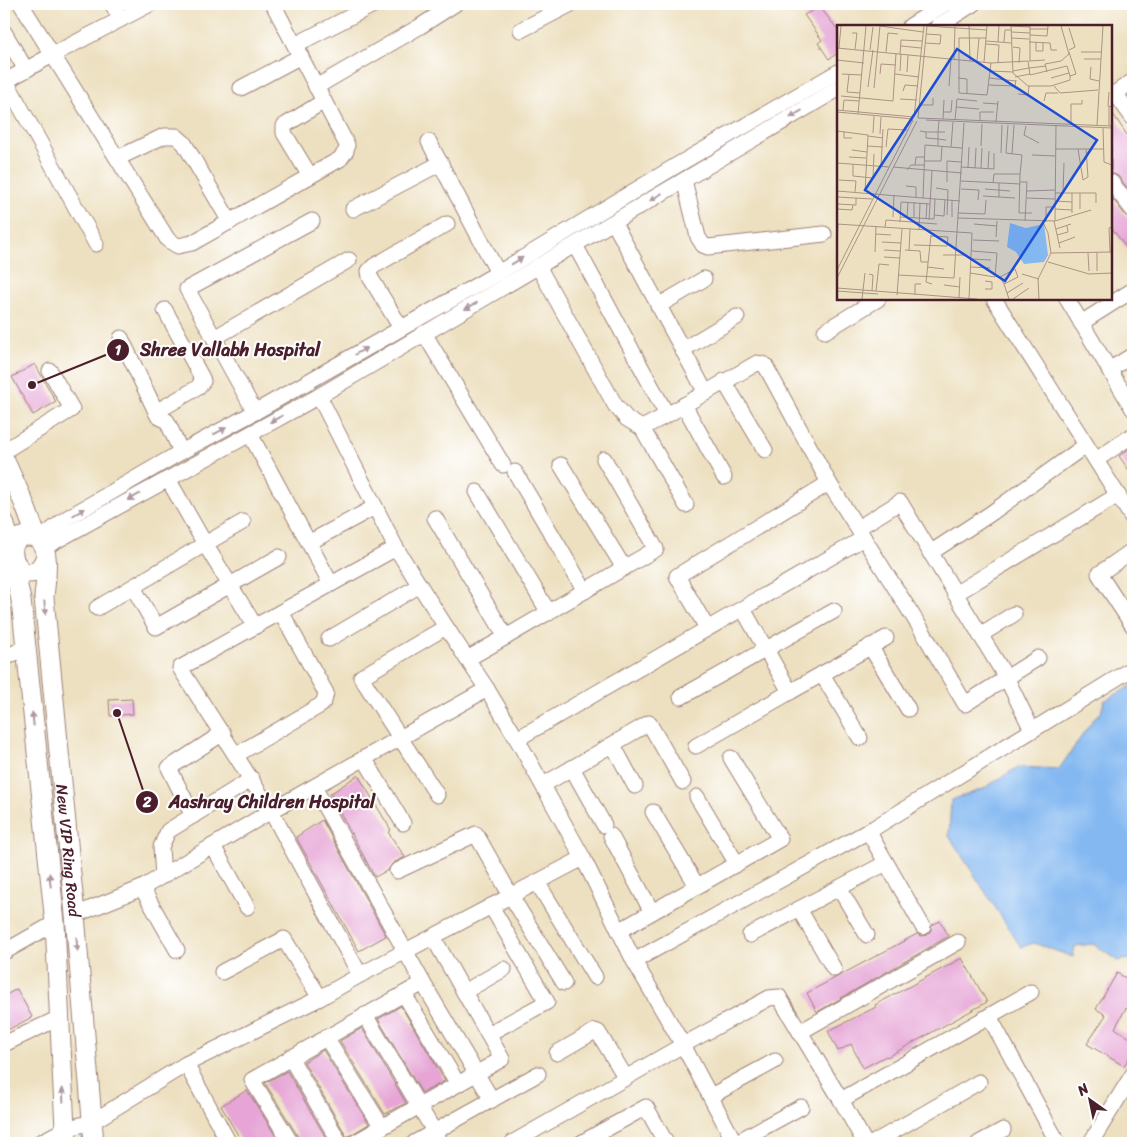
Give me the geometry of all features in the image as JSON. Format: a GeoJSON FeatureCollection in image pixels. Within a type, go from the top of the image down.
{"type":"FeatureCollection","features":[{"type":"Feature","properties":{"kind":"main road","name":"New VIP Ring Road"},"geometry":{"type":"LineString","coordinates":[[4,459],[41,546],[44,598],[75,915],[94,1143]]}},
{"type":"Feature","properties":{"kind":"main road","name":"New VIP Ring Road"},"geometry":{"type":"LineString","coordinates":[[4,522],[9,559],[21,600],[54,923],[66,1136]]}},
{"type":"Feature","properties":{"kind":"main road"},"geometry":{"type":"LineString","coordinates":[[25,536],[41,546],[38,570],[20,572],[9,559],[14,541],[25,536]]}},
{"type":"Feature","properties":{"kind":"street"},"geometry":{"type":"LineString","coordinates":[[21,4],[54,54],[168,240],[178,246],[192,243],[230,222],[340,159],[346,151],[347,145],[273,4]]}},
{"type":"Feature","properties":{"kind":"street"},"geometry":{"type":"LineString","coordinates":[[112,4],[121,19]]}},
{"type":"Feature","properties":{"kind":"street"},"geometry":{"type":"LineString","coordinates":[[96,244],[5,82],[150,4]]}},
{"type":"Feature","properties":{"kind":"street"},"geometry":{"type":"LineString","coordinates":[[241,88],[298,50],[375,4]]}},
{"type":"Feature","properties":{"kind":"street"},"geometry":{"type":"LineString","coordinates":[[316,87],[455,4]]}},
{"type":"Feature","properties":{"kind":"street"},"geometry":{"type":"LineString","coordinates":[[521,30],[571,4]]}},
{"type":"Feature","properties":{"kind":"street"},"geometry":{"type":"LineString","coordinates":[[940,25],[973,4]]}},
{"type":"Feature","properties":{"kind":"street"},"geometry":{"type":"LineString","coordinates":[[911,25],[937,6]]}},
{"type":"Feature","properties":{"kind":"street"},"geometry":{"type":"LineString","coordinates":[[4,32],[26,70]]}},
{"type":"Feature","properties":{"kind":"street"},"geometry":{"type":"LineString","coordinates":[[41,546],[68,518],[498,273],[837,73]]}},
{"type":"Feature","properties":{"kind":"street"},"geometry":{"type":"LineString","coordinates":[[1133,81],[1113,94],[1133,118]]}},
{"type":"Feature","properties":{"kind":"street"},"geometry":{"type":"LineString","coordinates":[[41,546],[319,396],[837,90]]}},
{"type":"Feature","properties":{"kind":"street"},"geometry":{"type":"LineString","coordinates":[[310,176],[284,133],[284,129],[287,124],[324,101]]}},
{"type":"Feature","properties":{"kind":"street"},"geometry":{"type":"LineString","coordinates":[[118,158],[164,136],[176,136],[184,143],[230,222]]}},
{"type":"Feature","properties":{"kind":"street"},"geometry":{"type":"LineString","coordinates":[[429,142],[498,273]]}},
{"type":"Feature","properties":{"kind":"street"},"geometry":{"type":"LineString","coordinates":[[353,209],[441,163]]}},
{"type":"Feature","properties":{"kind":"street"},"geometry":{"type":"LineString","coordinates":[[684,180],[698,237],[703,245],[708,247],[824,234]]}},
{"type":"Feature","properties":{"kind":"street"},"geometry":{"type":"LineString","coordinates":[[1112,183],[1133,210]]}},
{"type":"Feature","properties":{"kind":"street"},"geometry":{"type":"LineString","coordinates":[[255,412],[187,289],[312,220]]}},
{"type":"Feature","properties":{"kind":"street"},"geometry":{"type":"LineString","coordinates":[[614,223],[706,393]]}},
{"type":"Feature","properties":{"kind":"street"},"geometry":{"type":"LineString","coordinates":[[401,328],[370,277],[369,271],[374,266],[447,224]]}},
{"type":"Feature","properties":{"kind":"street"},"geometry":{"type":"LineString","coordinates":[[575,245],[667,415]]}},
{"type":"Feature","properties":{"kind":"street"},"geometry":{"type":"LineString","coordinates":[[214,338],[349,260]]}},
{"type":"Feature","properties":{"kind":"street"},"geometry":{"type":"LineString","coordinates":[[538,266],[615,405],[627,419],[642,428],[686,505]]}},
{"type":"Feature","properties":{"kind":"street"},"geometry":{"type":"LineString","coordinates":[[658,306],[704,279]]}},
{"type":"Feature","properties":{"kind":"street"},"geometry":{"type":"LineString","coordinates":[[1081,323],[1133,290]]}},
{"type":"Feature","properties":{"kind":"street"},"geometry":{"type":"LineString","coordinates":[[825,331],[876,300]]}},
{"type":"Feature","properties":{"kind":"street"},"geometry":{"type":"LineString","coordinates":[[995,300],[1118,495],[1131,510]]}},
{"type":"Feature","properties":{"kind":"street"},"geometry":{"type":"LineString","coordinates":[[1067,300],[1133,409]]}},
{"type":"Feature","properties":{"kind":"street"},"geometry":{"type":"LineString","coordinates":[[156,412],[197,388],[203,381],[165,310]]}},
{"type":"Feature","properties":{"kind":"street"},"geometry":{"type":"LineString","coordinates":[[682,350],[737,317]]}},
{"type":"Feature","properties":{"kind":"street"},"geometry":{"type":"LineString","coordinates":[[424,333],[585,591]]}},
{"type":"Feature","properties":{"kind":"street"},"geometry":{"type":"LineString","coordinates":[[121,338],[158,416],[166,421],[181,452]]}},
{"type":"Feature","properties":{"kind":"street"},"geometry":{"type":"LineString","coordinates":[[1109,370],[1133,355]]}},
{"type":"Feature","properties":{"kind":"street"},"geometry":{"type":"LineString","coordinates":[[642,428],[757,364],[765,366],[829,483],[965,704],[1038,658]]}},
{"type":"Feature","properties":{"kind":"street"},"geometry":{"type":"LineString","coordinates":[[4,451],[72,409],[50,371]]}},
{"type":"Feature","properties":{"kind":"street"},"geometry":{"type":"LineString","coordinates":[[724,381],[765,450]]}},
{"type":"Feature","properties":{"kind":"street"},"geometry":{"type":"LineString","coordinates":[[319,396],[396,548],[517,739],[583,858],[634,961],[683,1045],[735,1143],[801,1107]]}},
{"type":"Feature","properties":{"kind":"street"},"geometry":{"type":"LineString","coordinates":[[684,405],[724,477]]}},
{"type":"Feature","properties":{"kind":"street"},"geometry":{"type":"LineString","coordinates":[[250,434],[331,584]]}},
{"type":"Feature","properties":{"kind":"street"},"geometry":{"type":"LineString","coordinates":[[1096,460],[1133,435]]}},
{"type":"Feature","properties":{"kind":"street"},"geometry":{"type":"LineString","coordinates":[[930,553],[990,514],[1086,445]]}},
{"type":"Feature","properties":{"kind":"street"},"geometry":{"type":"LineString","coordinates":[[466,658],[548,613],[656,549],[604,459]]}},
{"type":"Feature","properties":{"kind":"street"},"geometry":{"type":"LineString","coordinates":[[561,465],[624,568]]}},
{"type":"Feature","properties":{"kind":"street"},"geometry":{"type":"LineString","coordinates":[[168,479],[255,626]]}},
{"type":"Feature","properties":{"kind":"street"},"geometry":{"type":"LineString","coordinates":[[707,628],[677,576],[829,483]]}},
{"type":"Feature","properties":{"kind":"street"},"geometry":{"type":"LineString","coordinates":[[477,492],[548,613]]}},
{"type":"Feature","properties":{"kind":"street"},"geometry":{"type":"LineString","coordinates":[[955,594],[1118,495]]}},
{"type":"Feature","properties":{"kind":"street"},"geometry":{"type":"LineString","coordinates":[[517,739],[743,608],[861,533],[900,502],[1007,679],[1032,730]]}},
{"type":"Feature","properties":{"kind":"street"},"geometry":{"type":"LineString","coordinates":[[310,542],[375,506]]}},
{"type":"Feature","properties":{"kind":"street"},"geometry":{"type":"LineString","coordinates":[[436,518],[506,637]]}},
{"type":"Feature","properties":{"kind":"street"},"geometry":{"type":"LineString","coordinates":[[97,608],[243,522]]}},
{"type":"Feature","properties":{"kind":"street"},"geometry":{"type":"LineString","coordinates":[[360,974],[271,811],[180,668],[396,548]]}},
{"type":"Feature","properties":{"kind":"street"},"geometry":{"type":"LineString","coordinates":[[1133,550],[1099,574],[1133,626]]}},
{"type":"Feature","properties":{"kind":"street"},"geometry":{"type":"LineString","coordinates":[[132,587],[156,626],[279,558]]}},
{"type":"Feature","properties":{"kind":"street"},"geometry":{"type":"LineString","coordinates":[[329,639],[420,585]]}},
{"type":"Feature","properties":{"kind":"street"},"geometry":{"type":"LineString","coordinates":[[743,608],[790,692]]}},
{"type":"Feature","properties":{"kind":"street"},"geometry":{"type":"LineString","coordinates":[[236,755],[321,704],[325,698],[326,693],[281,612]]}},
{"type":"Feature","properties":{"kind":"street"},"geometry":{"type":"LineString","coordinates":[[680,696],[834,612]]}},
{"type":"Feature","properties":{"kind":"street"},"geometry":{"type":"LineString","coordinates":[[980,635],[1014,614]]}},
{"type":"Feature","properties":{"kind":"street"},"geometry":{"type":"LineString","coordinates":[[437,795],[361,677],[446,627]]}},
{"type":"Feature","properties":{"kind":"street"},"geometry":{"type":"LineString","coordinates":[[696,746],[886,638]]}},
{"type":"Feature","properties":{"kind":"street"},"geometry":{"type":"LineString","coordinates":[[870,646],[908,708]]}},
{"type":"Feature","properties":{"kind":"street"},"geometry":{"type":"LineString","coordinates":[[4,658],[25,647]]}},
{"type":"Feature","properties":{"kind":"street"},"geometry":{"type":"LineString","coordinates":[[634,961],[868,831],[1133,668]]}},
{"type":"Feature","properties":{"kind":"street"},"geometry":{"type":"LineString","coordinates":[[822,674],[860,738]]}},
{"type":"Feature","properties":{"kind":"street"},"geometry":{"type":"LineString","coordinates":[[75,915],[142,888],[314,786],[487,689]]}},
{"type":"Feature","properties":{"kind":"street"},"geometry":{"type":"LineString","coordinates":[[542,785],[649,723],[683,782]]}},
{"type":"Feature","properties":{"kind":"street"},"geometry":{"type":"LineString","coordinates":[[193,816],[169,768],[222,733]]}},
{"type":"Feature","properties":{"kind":"street"},"geometry":{"type":"LineString","coordinates":[[613,745],[635,786]]}},
{"type":"Feature","properties":{"kind":"street"},"geometry":{"type":"LineString","coordinates":[[364,758],[403,823]]}},
{"type":"Feature","properties":{"kind":"street"},"geometry":{"type":"LineString","coordinates":[[619,931],[780,839],[731,758]]}},
{"type":"Feature","properties":{"kind":"street"},"geometry":{"type":"LineString","coordinates":[[572,768],[652,912]]}},
{"type":"Feature","properties":{"kind":"street"},"geometry":{"type":"LineString","coordinates":[[163,876],[161,847],[168,831],[252,779]]}},
{"type":"Feature","properties":{"kind":"street"},"geometry":{"type":"LineString","coordinates":[[314,786],[423,983],[492,1100]]}},
{"type":"Feature","properties":{"kind":"street"},"geometry":{"type":"LineString","coordinates":[[697,797],[737,864]]}},
{"type":"Feature","properties":{"kind":"street"},"geometry":{"type":"LineString","coordinates":[[653,812],[697,886]]}},
{"type":"Feature","properties":{"kind":"street"},"geometry":{"type":"LineString","coordinates":[[868,831],[923,927]]}},
{"type":"Feature","properties":{"kind":"street"},"geometry":{"type":"LineString","coordinates":[[397,871],[476,834],[510,896],[564,982]]}},
{"type":"Feature","properties":{"kind":"street"},"geometry":{"type":"LineString","coordinates":[[213,846],[246,907]]}},
{"type":"Feature","properties":{"kind":"street"},"geometry":{"type":"LineString","coordinates":[[39,1143],[66,1136],[186,1064],[320,998],[360,974],[583,858]]}},
{"type":"Feature","properties":{"kind":"street"},"geometry":{"type":"LineString","coordinates":[[750,935],[886,863]]}},
{"type":"Feature","properties":{"kind":"street"},"geometry":{"type":"LineString","coordinates":[[537,882],[595,977]]}},
{"type":"Feature","properties":{"kind":"street"},"geometry":{"type":"LineString","coordinates":[[142,888],[176,950]]}},
{"type":"Feature","properties":{"kind":"street"},"geometry":{"type":"LineString","coordinates":[[839,888],[867,935]]}},
{"type":"Feature","properties":{"kind":"street"},"geometry":{"type":"LineString","coordinates":[[488,1034],[547,1002],[491,906]]}},
{"type":"Feature","properties":{"kind":"street"},"geometry":{"type":"LineString","coordinates":[[799,909],[834,970]]}},
{"type":"Feature","properties":{"kind":"street"},"geometry":{"type":"LineString","coordinates":[[4,951],[54,923]]}},
{"type":"Feature","properties":{"kind":"street"},"geometry":{"type":"LineString","coordinates":[[354,1143],[502,1059],[433,937]]}},
{"type":"Feature","properties":{"kind":"street"},"geometry":{"type":"LineString","coordinates":[[222,972],[284,940],[320,998]]}},
{"type":"Feature","properties":{"kind":"street"},"geometry":{"type":"LineString","coordinates":[[800,1032],[958,942]]}},
{"type":"Feature","properties":{"kind":"street"},"geometry":{"type":"LineString","coordinates":[[464,992],[504,969]]}},
{"type":"Feature","properties":{"kind":"street"},"geometry":{"type":"LineString","coordinates":[[291,1143],[252,1080],[326,1036],[423,983]]}},
{"type":"Feature","properties":{"kind":"street"},"geometry":{"type":"LineString","coordinates":[[841,1100],[1031,992]]}},
{"type":"Feature","properties":{"kind":"street"},"geometry":{"type":"LineString","coordinates":[[404,994],[458,1084]]}},
{"type":"Feature","properties":{"kind":"street"},"geometry":{"type":"LineString","coordinates":[[512,1143],[533,1138],[626,1078],[683,1045],[769,998],[779,998],[865,1143]]}},
{"type":"Feature","properties":{"kind":"street"},"geometry":{"type":"LineString","coordinates":[[365,1015],[438,1138]]}},
{"type":"Feature","properties":{"kind":"street"},"geometry":{"type":"LineString","coordinates":[[989,1016],[1058,1143]]}},
{"type":"Feature","properties":{"kind":"street"},"geometry":{"type":"LineString","coordinates":[[4,1044],[59,1018]]}},
{"type":"Feature","properties":{"kind":"street"},"geometry":{"type":"LineString","coordinates":[[557,1053],[595,1031],[598,1032],[626,1078]]}},
{"type":"Feature","properties":{"kind":"street"},"geometry":{"type":"LineString","coordinates":[[326,1036],[382,1127]]}},
{"type":"Feature","properties":{"kind":"street"},"geometry":{"type":"LineString","coordinates":[[290,1058],[340,1143]]}},
{"type":"Feature","properties":{"kind":"street"},"geometry":{"type":"LineString","coordinates":[[711,1096],[775,1061]]}},
{"type":"Feature","properties":{"kind":"street"},"geometry":{"type":"LineString","coordinates":[[186,1064],[230,1143]]}},
{"type":"Feature","properties":{"kind":"street"},"geometry":{"type":"LineString","coordinates":[[414,1143],[438,1138],[492,1100],[538,1074]]}},
{"type":"Feature","properties":{"kind":"street"},"geometry":{"type":"LineString","coordinates":[[1093,1143],[1133,1074]]}},
{"type":"Feature","properties":{"kind":"street"},"geometry":{"type":"LineString","coordinates":[[873,1143],[979,1082]]}},
{"type":"Feature","properties":{"kind":"street"},"geometry":{"type":"LineString","coordinates":[[581,1143],[646,1107],[666,1143]]}},
{"type":"Feature","properties":{"kind":"street"},"geometry":{"type":"LineString","coordinates":[[979,1143],[1003,1130]]}},
{"type":"Feature","properties":{"kind":"water"},"geometry":{"type":"Polygon","coordinates":[[[1133,685],[1133,958],[1119,961],[1093,944],[1075,946],[1073,957],[1034,943],[1021,947],[949,836],[951,800],[983,789],[1018,767],[1059,769],[1095,717],[1101,713],[1104,701],[1133,685]]]}},
{"type":"Feature","properties":{"kind":"building"},"geometry":{"type":"Polygon","coordinates":[[[820,7],[837,29],[837,54],[829,59],[818,43],[822,40],[804,15],[820,7]]]}},
{"type":"Feature","properties":{"kind":"building"},"geometry":{"type":"Polygon","coordinates":[[[1112,112],[1133,144],[1133,195],[1118,176],[1112,173],[1112,112]]]}},
{"type":"Feature","properties":{"kind":"building"},"geometry":{"type":"Polygon","coordinates":[[[1112,198],[1126,216],[1133,219],[1133,257],[1112,228],[1112,198]]]}},
{"type":"Feature","properties":{"kind":"building"},"geometry":{"type":"Polygon","coordinates":[[[35,364],[56,402],[33,415],[12,377],[35,364]]]}},
{"type":"Feature","properties":{"kind":"building"},"geometry":{"type":"Polygon","coordinates":[[[1133,446],[1133,476],[1119,456],[1133,446]]]}},
{"type":"Feature","properties":{"kind":"building"},"geometry":{"type":"Polygon","coordinates":[[[132,699],[133,714],[110,716],[109,700],[132,699]]]}},
{"type":"Feature","properties":{"kind":"building"},"geometry":{"type":"Polygon","coordinates":[[[358,775],[391,830],[388,832],[405,857],[393,863],[388,870],[375,877],[330,794],[358,775]]]}},
{"type":"Feature","properties":{"kind":"building"},"geometry":{"type":"Polygon","coordinates":[[[322,820],[386,936],[359,951],[296,837],[322,820]]]}},
{"type":"Feature","properties":{"kind":"building"},"geometry":{"type":"Polygon","coordinates":[[[940,921],[949,936],[817,1012],[807,993],[917,934],[927,935],[931,931],[932,925],[940,921]]]}},
{"type":"Feature","properties":{"kind":"building"},"geometry":{"type":"Polygon","coordinates":[[[962,958],[987,1002],[887,1057],[863,1068],[851,1044],[838,1051],[828,1031],[876,1007],[875,1005],[962,958]]]}},
{"type":"Feature","properties":{"kind":"building"},"geometry":{"type":"Polygon","coordinates":[[[1117,973],[1133,982],[1133,1013],[1126,1008],[1115,1028],[1133,1040],[1133,1051],[1124,1066],[1087,1044],[1106,1015],[1096,1009],[1117,973]]]}},
{"type":"Feature","properties":{"kind":"building"},"geometry":{"type":"Polygon","coordinates":[[[17,989],[32,1017],[4,1032],[4,996],[17,989]]]}},
{"type":"Feature","properties":{"kind":"building"},"geometry":{"type":"Polygon","coordinates":[[[401,1006],[445,1081],[422,1093],[378,1019],[401,1006]]]}},
{"type":"Feature","properties":{"kind":"building"},"geometry":{"type":"Polygon","coordinates":[[[362,1028],[406,1103],[385,1114],[340,1041],[362,1028]]]}},
{"type":"Feature","properties":{"kind":"building"},"geometry":{"type":"Polygon","coordinates":[[[323,1050],[369,1124],[347,1137],[304,1062],[323,1050]]]}},
{"type":"Feature","properties":{"kind":"building"},"geometry":{"type":"Polygon","coordinates":[[[287,1071],[329,1143],[300,1143],[299,1138],[265,1083],[287,1071]]]}},
{"type":"Feature","properties":{"kind":"building"},"geometry":{"type":"Polygon","coordinates":[[[247,1090],[280,1143],[243,1143],[221,1106],[247,1090]]]}},
{"type":"Feature","properties":{"kind":"place","name":"Shree Vallabh Hospital"},"geometry":{"type":"Point","coordinates":[32,385]}},
{"type":"Feature","properties":{"kind":"place","name":"Aashray Children Hospital"},"geometry":{"type":"Point","coordinates":[117,713]}}]}
